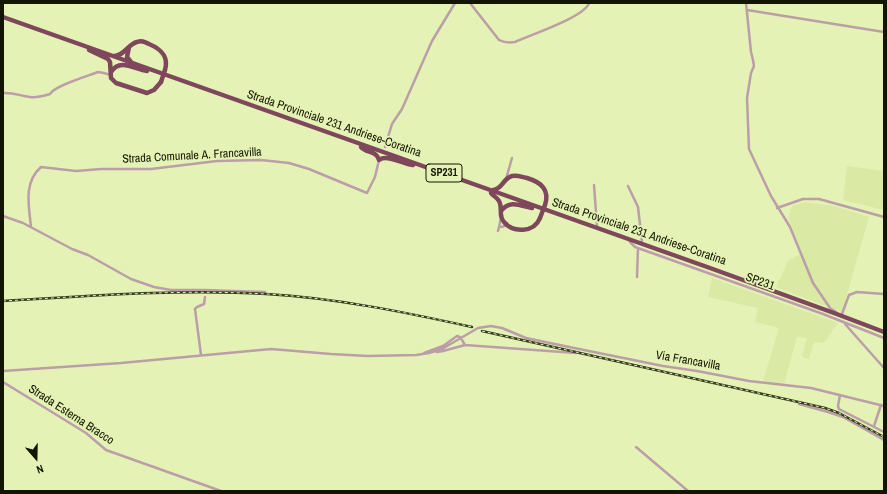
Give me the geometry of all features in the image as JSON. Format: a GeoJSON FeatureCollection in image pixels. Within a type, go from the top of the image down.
{"type":"FeatureCollection","features":[{"type":"Feature","properties":{"kind":"highway","name":"Strada Provinciale 231 Andriese-Coratina"},"geometry":{"type":"LineString","coordinates":[[3,17],[340,140],[408,160],[585,225],[703,265],[853,320],[884,334]]}},
{"type":"Feature","properties":{"kind":"highway","name":"Strada Provinciale 231 Andriese-Coratina"},"geometry":{"type":"LineString","coordinates":[[3,20],[89,49]]}},
{"type":"Feature","properties":{"kind":"highway"},"geometry":{"type":"LineString","coordinates":[[139,41],[158,48],[165,57],[165,70],[160,82],[154,90],[143,92],[116,83],[111,78],[110,62],[108,59],[89,49],[116,56],[139,41]]}},
{"type":"Feature","properties":{"kind":"highway"},"geometry":{"type":"LineString","coordinates":[[129,47],[127,54],[129,60],[147,70]]}},
{"type":"Feature","properties":{"kind":"highway"},"geometry":{"type":"LineString","coordinates":[[111,73],[115,66],[123,64],[147,70]]}},
{"type":"Feature","properties":{"kind":"highway"},"geometry":{"type":"LineString","coordinates":[[361,145],[380,150],[385,147],[388,153],[408,160]]}},
{"type":"Feature","properties":{"kind":"highway"},"geometry":{"type":"LineString","coordinates":[[361,145],[363,149],[376,154],[379,160],[386,157],[407,165],[413,165]]}},
{"type":"Feature","properties":{"kind":"highway","name":"Strada Provinciale 231 Andriese-Coratina"},"geometry":{"type":"LineString","coordinates":[[361,145],[884,334]]}},
{"type":"Feature","properties":{"kind":"highway"},"geometry":{"type":"LineString","coordinates":[[484,188],[497,190],[503,185],[509,175]]}},
{"type":"Feature","properties":{"kind":"highway"},"geometry":{"type":"LineString","coordinates":[[509,175],[505,191],[512,198]]}},
{"type":"Feature","properties":{"kind":"highway"},"geometry":{"type":"LineString","coordinates":[[491,193],[498,199],[500,203],[501,217],[508,225],[520,229],[529,229],[536,226],[545,205],[547,196],[546,192],[540,184],[526,178],[509,175]]}},
{"type":"Feature","properties":{"kind":"highway"},"geometry":{"type":"LineString","coordinates":[[501,217],[504,206],[511,204],[532,208]]}},
{"type":"Feature","properties":{"kind":"street"},"geometry":{"type":"LineString","coordinates":[[385,147],[392,124],[402,109],[432,41],[455,3]]}},
{"type":"Feature","properties":{"kind":"street"},"geometry":{"type":"LineString","coordinates":[[470,3],[494,34],[503,43],[515,42],[579,15],[588,7],[589,3]]}},
{"type":"Feature","properties":{"kind":"street"},"geometry":{"type":"LineString","coordinates":[[746,3],[751,52],[754,60],[754,66],[750,73],[747,98],[749,149],[777,208],[784,216],[790,227],[813,283],[830,308]]}},
{"type":"Feature","properties":{"kind":"street"},"geometry":{"type":"LineString","coordinates":[[747,10],[884,32]]}},
{"type":"Feature","properties":{"kind":"street"},"geometry":{"type":"LineString","coordinates":[[3,93],[10,92],[30,97],[40,97],[50,94],[51,91],[59,86],[98,72],[111,73]]}},
{"type":"Feature","properties":{"kind":"street"},"geometry":{"type":"LineString","coordinates":[[509,175],[512,158]]}},
{"type":"Feature","properties":{"kind":"street","name":"Strada Comunale A. Francavilla"},"geometry":{"type":"LineString","coordinates":[[31,227],[28,204],[29,186],[32,177],[41,167],[76,171],[101,169],[151,169],[217,161],[261,160],[289,163],[302,167],[367,193],[379,160]]}},
{"type":"Feature","properties":{"kind":"street"},"geometry":{"type":"LineString","coordinates":[[594,185],[597,226]]}},
{"type":"Feature","properties":{"kind":"street"},"geometry":{"type":"LineString","coordinates":[[628,186],[638,207],[642,242]]}},
{"type":"Feature","properties":{"kind":"street"},"geometry":{"type":"LineString","coordinates":[[777,208],[803,199],[819,199],[884,217]]}},
{"type":"Feature","properties":{"kind":"street"},"geometry":{"type":"LineString","coordinates":[[3,216],[24,223],[72,249],[88,255],[131,279],[161,289],[265,292]]}},
{"type":"Feature","properties":{"kind":"street"},"geometry":{"type":"LineString","coordinates":[[501,217],[499,226],[508,225]]}},
{"type":"Feature","properties":{"kind":"street"},"geometry":{"type":"LineString","coordinates":[[585,225],[588,223],[597,226],[830,308],[853,320]]}},
{"type":"Feature","properties":{"kind":"street","name":"SP231"},"geometry":{"type":"LineString","coordinates":[[630,242],[638,248],[884,338]]}},
{"type":"Feature","properties":{"kind":"street"},"geometry":{"type":"LineString","coordinates":[[637,277],[638,248]]}},
{"type":"Feature","properties":{"kind":"street"},"geometry":{"type":"LineString","coordinates":[[842,314],[849,295],[857,292],[884,294]]}},
{"type":"Feature","properties":{"kind":"street"},"geometry":{"type":"LineString","coordinates":[[201,355],[195,309],[204,304],[206,297]]}},
{"type":"Feature","properties":{"kind":"street"},"geometry":{"type":"LineString","coordinates":[[844,323],[884,368]]}},
{"type":"Feature","properties":{"kind":"street","name":"Via Francavilla"},"geometry":{"type":"LineString","coordinates":[[443,350],[478,328],[491,326],[502,328],[520,336],[663,366],[749,381],[811,388],[883,406]]}},
{"type":"Feature","properties":{"kind":"street"},"geometry":{"type":"LineString","coordinates":[[852,332],[852,328],[856,327]]}},
{"type":"Feature","properties":{"kind":"street"},"geometry":{"type":"LineString","coordinates":[[422,354],[443,346],[457,336],[465,345]]}},
{"type":"Feature","properties":{"kind":"street"},"geometry":{"type":"LineString","coordinates":[[3,370],[121,363],[271,349],[368,356],[422,354],[465,345],[576,353]]}},
{"type":"Feature","properties":{"kind":"street","name":"Strada Esterna Bracco"},"geometry":{"type":"LineString","coordinates":[[3,382],[86,433],[106,450],[221,491]]}},
{"type":"Feature","properties":{"kind":"street"},"geometry":{"type":"LineString","coordinates":[[840,395],[838,408],[884,432]]}},
{"type":"Feature","properties":{"kind":"street"},"geometry":{"type":"LineString","coordinates":[[799,404],[843,417],[884,440]]}},
{"type":"Feature","properties":{"kind":"street"},"geometry":{"type":"LineString","coordinates":[[874,426],[883,406]]}},
{"type":"Feature","properties":{"kind":"street"},"geometry":{"type":"LineString","coordinates":[[636,447],[688,491]]}},
{"type":"Feature","properties":{"kind":"shaded area"},"geometry":{"type":"Polygon","coordinates":[[[847,166],[884,171],[884,210],[843,200],[847,166]]]}},
{"type":"Feature","properties":{"kind":"shaded area"},"geometry":{"type":"Polygon","coordinates":[[[804,202],[834,206],[869,217],[842,312],[776,287],[788,261],[802,253],[788,218],[792,206],[804,202]]]}},
{"type":"Feature","properties":{"kind":"shaded area"},"geometry":{"type":"Polygon","coordinates":[[[712,278],[838,323],[824,343],[814,342],[809,359],[802,357],[807,338],[797,337],[784,384],[763,381],[779,328],[755,322],[758,308],[708,297],[712,278]]]}},
{"type":"Feature","properties":{"kind":"railway"},"geometry":{"type":"LineString","coordinates":[[3,301],[101,295],[200,292],[266,294],[344,302],[472,327]]}},
{"type":"Feature","properties":{"kind":"railway"},"geometry":{"type":"LineString","coordinates":[[482,331],[825,408],[839,413],[884,437]]}}]}
